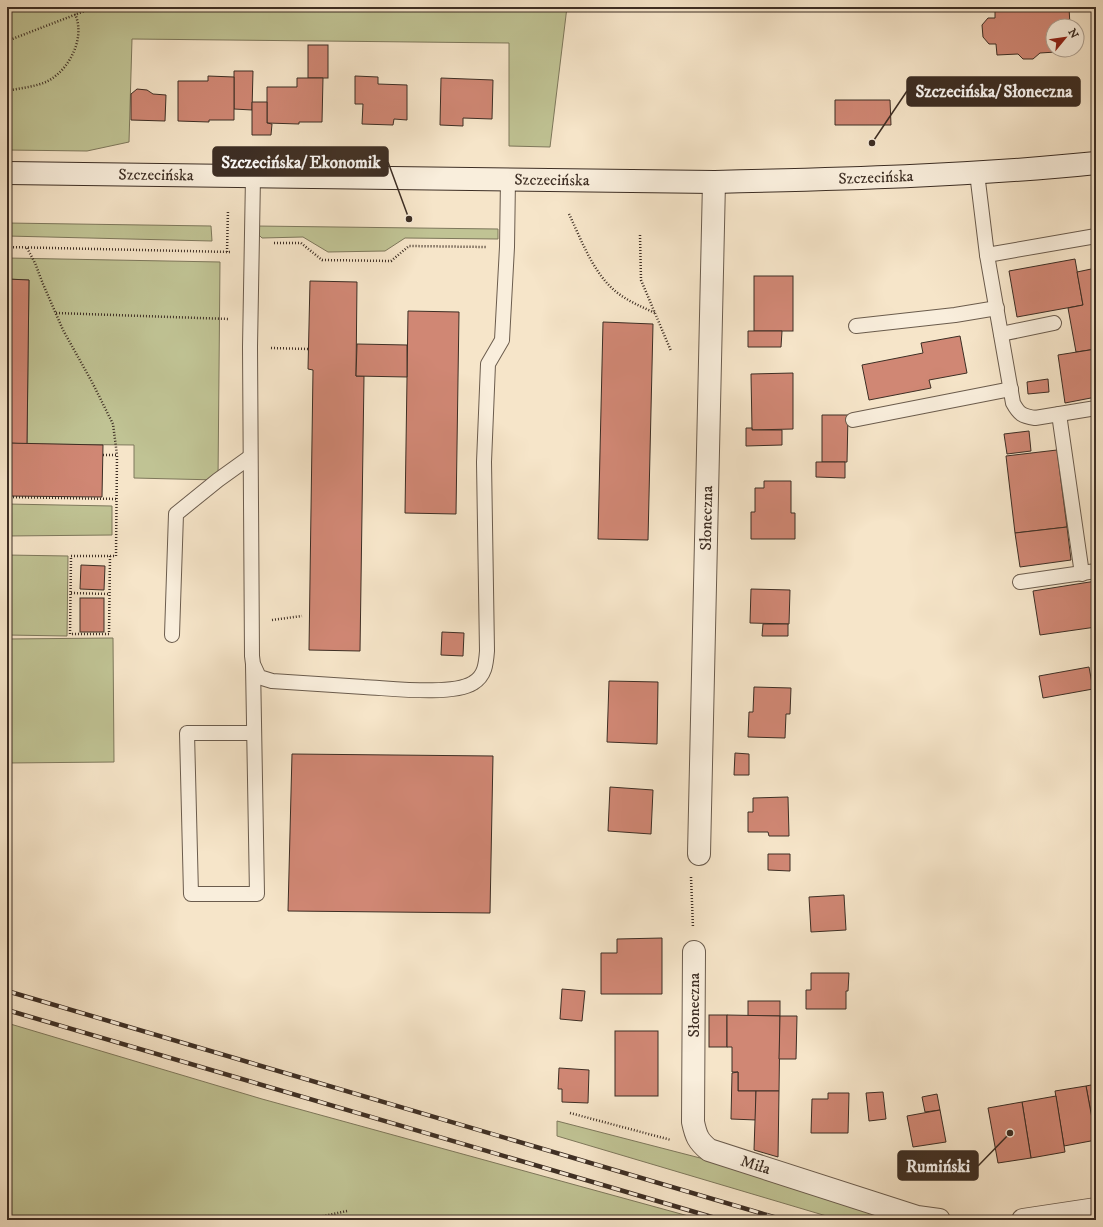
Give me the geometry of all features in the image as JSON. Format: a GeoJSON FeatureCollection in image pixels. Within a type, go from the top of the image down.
{"type":"FeatureCollection","features":[{"type":"Feature","properties":{"kind":"street","name":"Szczecińska"},"geometry":{"type":"LineString","coordinates":[[7,173],[714,182],[977,173],[1096,163]]}},
{"type":"Feature","properties":{"kind":"street","name":"Słoneczna"},"geometry":{"type":"LineString","coordinates":[[695,862],[714,182]]}},
{"type":"Feature","properties":{"kind":"street","name":"Słoneczna"},"geometry":{"type":"LineString","coordinates":[[694,952],[693,1122],[700,1143],[709,1150]]}},
{"type":"Feature","properties":{"kind":"street","name":"Miła"},"geometry":{"type":"LineString","coordinates":[[709,1150],[917,1217],[939,1220]]}},
{"type":"Feature","properties":{"kind":"street"},"geometry":{"type":"LineString","coordinates":[[1023,1220],[1096,1209]]}},
{"type":"Feature","properties":{"kind":"lane"},"geometry":{"type":"LineString","coordinates":[[977,173],[987,255],[1013,402],[1018,411],[1025,417],[1035,418],[1096,408]]}},
{"type":"Feature","properties":{"kind":"lane"},"geometry":{"type":"LineString","coordinates":[[253,177],[250,320],[250,457],[257,894],[191,894],[187,733],[254,733]]}},
{"type":"Feature","properties":{"kind":"lane"},"geometry":{"type":"LineString","coordinates":[[252,656],[256,672],[259,677],[272,681],[426,690],[457,689],[466,687],[482,675],[486,665],[487,651],[484,462],[488,364],[502,340],[507,247],[508,179]]}},
{"type":"Feature","properties":{"kind":"lane"},"geometry":{"type":"LineString","coordinates":[[987,255],[1096,236]]}},
{"type":"Feature","properties":{"kind":"lane"},"geometry":{"type":"LineString","coordinates":[[856,326],[955,315],[997,308]]}},
{"type":"Feature","properties":{"kind":"lane"},"geometry":{"type":"LineString","coordinates":[[1001,334],[1054,323]]}},
{"type":"Feature","properties":{"kind":"lane"},"geometry":{"type":"LineString","coordinates":[[853,420],[1011,389]]}},
{"type":"Feature","properties":{"kind":"lane"},"geometry":{"type":"LineString","coordinates":[[1059,414],[1082,574]]}},
{"type":"Feature","properties":{"kind":"lane"},"geometry":{"type":"LineString","coordinates":[[172,635],[176,514],[218,480],[250,457]]}},
{"type":"Feature","properties":{"kind":"lane"},"geometry":{"type":"LineString","coordinates":[[1020,582],[1096,571]]}},
{"type":"Feature","properties":{"kind":"lane"},"geometry":{"type":"LineString","coordinates":[[254,706],[259,689],[272,681]]}},
{"type":"Feature","properties":{"kind":"path"},"geometry":{"type":"LineString","coordinates":[[7,41],[95,7]]}},
{"type":"Feature","properties":{"kind":"path"},"geometry":{"type":"LineString","coordinates":[[7,91],[34,86],[46,81],[62,70],[70,58],[77,40],[78,25],[75,14]]}},
{"type":"Feature","properties":{"kind":"path"},"geometry":{"type":"LineString","coordinates":[[227,252],[228,210]]}},
{"type":"Feature","properties":{"kind":"path"},"geometry":{"type":"LineString","coordinates":[[569,214],[592,260],[603,278],[618,293],[654,313]]}},
{"type":"Feature","properties":{"kind":"path"},"geometry":{"type":"LineString","coordinates":[[640,235],[641,280],[670,351]]}},
{"type":"Feature","properties":{"kind":"path"},"geometry":{"type":"LineString","coordinates":[[7,247],[252,252],[261,243],[301,243],[322,260],[391,261],[409,246],[507,247]]}},
{"type":"Feature","properties":{"kind":"path"},"geometry":{"type":"LineString","coordinates":[[27,248],[35,262],[43,284],[64,330],[113,424],[117,455],[116,556],[110,556],[71,556],[70,634],[109,634],[110,556]]}},
{"type":"Feature","properties":{"kind":"path"},"geometry":{"type":"LineString","coordinates":[[56,313],[250,320]]}},
{"type":"Feature","properties":{"kind":"path"},"geometry":{"type":"LineString","coordinates":[[279,348],[309,349]]}},
{"type":"Feature","properties":{"kind":"path"},"geometry":{"type":"LineString","coordinates":[[103,455],[117,455]]}},
{"type":"Feature","properties":{"kind":"path"},"geometry":{"type":"LineString","coordinates":[[7,497],[117,499]]}},
{"type":"Feature","properties":{"kind":"path"},"geometry":{"type":"LineString","coordinates":[[71,593],[110,594]]}},
{"type":"Feature","properties":{"kind":"path"},"geometry":{"type":"LineString","coordinates":[[252,622],[302,616]]}},
{"type":"Feature","properties":{"kind":"path","name":"Słoneczna"},"geometry":{"type":"LineString","coordinates":[[694,952],[695,862]]}},
{"type":"Feature","properties":{"kind":"path"},"geometry":{"type":"LineString","coordinates":[[570,1113],[709,1150]]}},
{"type":"Feature","properties":{"kind":"path"},"geometry":{"type":"LineString","coordinates":[[305,1220],[347,1211]]}},
{"type":"Feature","properties":{"kind":"green space"},"geometry":{"type":"Polygon","coordinates":[[[7,7],[567,7],[550,147],[509,146],[509,43],[132,39],[129,142],[87,151],[7,150],[7,7]]]}},
{"type":"Feature","properties":{"kind":"green space"},"geometry":{"type":"Polygon","coordinates":[[[7,223],[211,226],[212,241],[7,236],[7,223]]]}},
{"type":"Feature","properties":{"kind":"green space"},"geometry":{"type":"Polygon","coordinates":[[[256,226],[498,229],[498,239],[405,238],[385,251],[328,252],[303,237],[262,238],[257,233],[256,226]]]}},
{"type":"Feature","properties":{"kind":"green space"},"geometry":{"type":"Polygon","coordinates":[[[7,258],[220,262],[218,480],[134,478],[134,445],[27,444],[29,280],[7,279],[7,258]]]}},
{"type":"Feature","properties":{"kind":"green space"},"geometry":{"type":"Polygon","coordinates":[[[7,504],[112,506],[112,535],[7,536],[7,504]]]}},
{"type":"Feature","properties":{"kind":"green space"},"geometry":{"type":"Polygon","coordinates":[[[7,555],[68,556],[67,636],[7,635],[7,555]]]}},
{"type":"Feature","properties":{"kind":"green space"},"geometry":{"type":"Polygon","coordinates":[[[113,638],[114,762],[7,763],[7,639],[113,638]]]}},
{"type":"Feature","properties":{"kind":"green space"},"geometry":{"type":"Polygon","coordinates":[[[7,1023],[262,1099],[703,1220],[7,1220],[7,1023]]]}},
{"type":"Feature","properties":{"kind":"green space"},"geometry":{"type":"Polygon","coordinates":[[[557,1121],[704,1159],[894,1220],[840,1220],[557,1136],[557,1121]]]}},
{"type":"Feature","properties":{"kind":"building"},"geometry":{"type":"Polygon","coordinates":[[[995,7],[1069,7],[1070,18],[1045,18],[1045,53],[1040,53],[1033,59],[1023,59],[1018,54],[997,55],[996,44],[989,44],[983,37],[982,25],[988,18],[995,18],[995,7]]]}},
{"type":"Feature","properties":{"kind":"building"},"geometry":{"type":"Polygon","coordinates":[[[1093,7],[1096,7],[1096,35],[1094,35],[1093,7]]]}},
{"type":"Feature","properties":{"kind":"building"},"geometry":{"type":"Polygon","coordinates":[[[308,45],[328,45],[328,78],[308,78],[308,45]]]}},
{"type":"Feature","properties":{"kind":"building"},"geometry":{"type":"Polygon","coordinates":[[[234,71],[253,71],[252,110],[234,109],[234,71]]]}},
{"type":"Feature","properties":{"kind":"building"},"geometry":{"type":"Polygon","coordinates":[[[208,76],[234,77],[234,120],[209,120],[209,122],[178,121],[178,81],[208,81],[208,76]]]}},
{"type":"Feature","properties":{"kind":"building"},"geometry":{"type":"Polygon","coordinates":[[[355,76],[378,77],[378,84],[407,85],[407,120],[394,119],[393,125],[362,124],[363,104],[355,104],[355,76]]]}},
{"type":"Feature","properties":{"kind":"building"},"geometry":{"type":"Polygon","coordinates":[[[297,78],[323,78],[322,122],[299,122],[299,124],[267,123],[267,87],[297,87],[297,78]]]}},
{"type":"Feature","properties":{"kind":"building"},"geometry":{"type":"Polygon","coordinates":[[[441,78],[493,80],[492,119],[463,118],[463,126],[440,125],[441,78]]]}},
{"type":"Feature","properties":{"kind":"building"},"geometry":{"type":"Polygon","coordinates":[[[137,89],[147,90],[153,94],[166,95],[165,121],[131,120],[131,94],[137,89]]]}},
{"type":"Feature","properties":{"kind":"building"},"geometry":{"type":"Polygon","coordinates":[[[835,100],[890,100],[891,125],[835,125],[835,100]]]}},
{"type":"Feature","properties":{"kind":"building"},"geometry":{"type":"Polygon","coordinates":[[[252,102],[267,102],[267,123],[272,124],[271,135],[252,135],[252,102]]]}},
{"type":"Feature","properties":{"kind":"building"},"geometry":{"type":"Polygon","coordinates":[[[1075,259],[1083,305],[1017,317],[1009,271],[1075,259]]]}},
{"type":"Feature","properties":{"kind":"building"},"geometry":{"type":"Polygon","coordinates":[[[1096,268],[1096,349],[1076,352],[1068,308],[1083,305],[1077,272],[1096,268]]]}},
{"type":"Feature","properties":{"kind":"building"},"geometry":{"type":"Polygon","coordinates":[[[754,276],[793,276],[793,331],[754,331],[754,276]]]}},
{"type":"Feature","properties":{"kind":"building"},"geometry":{"type":"Polygon","coordinates":[[[7,279],[29,280],[27,444],[7,443],[7,279]]]}},
{"type":"Feature","properties":{"kind":"building"},"geometry":{"type":"Polygon","coordinates":[[[310,281],[357,282],[356,376],[364,376],[360,651],[309,650],[313,370],[308,369],[310,281]]]}},
{"type":"Feature","properties":{"kind":"building"},"geometry":{"type":"Polygon","coordinates":[[[408,311],[459,312],[456,514],[405,513],[408,311]]]}},
{"type":"Feature","properties":{"kind":"building"},"geometry":{"type":"Polygon","coordinates":[[[603,322],[653,324],[648,540],[598,539],[603,322]]]}},
{"type":"Feature","properties":{"kind":"building"},"geometry":{"type":"Polygon","coordinates":[[[748,331],[782,331],[781,347],[748,347],[748,331]]]}},
{"type":"Feature","properties":{"kind":"building"},"geometry":{"type":"Polygon","coordinates":[[[960,336],[967,373],[929,380],[931,388],[869,400],[862,365],[923,353],[921,343],[960,336]]]}},
{"type":"Feature","properties":{"kind":"building"},"geometry":{"type":"Polygon","coordinates":[[[357,344],[407,345],[407,377],[356,376],[357,344]]]}},
{"type":"Feature","properties":{"kind":"building"},"geometry":{"type":"Polygon","coordinates":[[[1096,349],[1096,397],[1065,403],[1058,355],[1096,349]]]}},
{"type":"Feature","properties":{"kind":"building"},"geometry":{"type":"Polygon","coordinates":[[[793,373],[793,429],[752,430],[751,374],[793,373]]]}},
{"type":"Feature","properties":{"kind":"building"},"geometry":{"type":"Polygon","coordinates":[[[1048,379],[1049,392],[1028,394],[1027,382],[1048,379]]]}},
{"type":"Feature","properties":{"kind":"building"},"geometry":{"type":"Polygon","coordinates":[[[822,415],[848,415],[847,462],[822,462],[822,415]]]}},
{"type":"Feature","properties":{"kind":"building"},"geometry":{"type":"Polygon","coordinates":[[[746,428],[752,428],[752,430],[782,430],[782,445],[746,446],[746,428]]]}},
{"type":"Feature","properties":{"kind":"building"},"geometry":{"type":"Polygon","coordinates":[[[1029,431],[1031,451],[1007,454],[1004,434],[1029,431]]]}},
{"type":"Feature","properties":{"kind":"building"},"geometry":{"type":"Polygon","coordinates":[[[7,443],[103,445],[102,497],[7,496],[7,443]]]}},
{"type":"Feature","properties":{"kind":"building"},"geometry":{"type":"Polygon","coordinates":[[[1057,450],[1067,527],[1015,533],[1006,456],[1057,450]]]}},
{"type":"Feature","properties":{"kind":"building"},"geometry":{"type":"Polygon","coordinates":[[[816,462],[845,462],[845,478],[816,477],[816,462]]]}},
{"type":"Feature","properties":{"kind":"building"},"geometry":{"type":"Polygon","coordinates":[[[764,481],[791,481],[791,513],[795,513],[795,539],[751,539],[751,512],[755,512],[755,488],[764,488],[764,481]]]}},
{"type":"Feature","properties":{"kind":"building"},"geometry":{"type":"Polygon","coordinates":[[[1067,527],[1071,560],[1020,567],[1015,533],[1067,527]]]}},
{"type":"Feature","properties":{"kind":"building"},"geometry":{"type":"Polygon","coordinates":[[[81,565],[105,566],[104,590],[80,589],[81,565]]]}},
{"type":"Feature","properties":{"kind":"building"},"geometry":{"type":"Polygon","coordinates":[[[1096,581],[1096,627],[1040,635],[1033,591],[1096,581]]]}},
{"type":"Feature","properties":{"kind":"building"},"geometry":{"type":"Polygon","coordinates":[[[751,589],[790,590],[789,624],[750,623],[751,589]]]}},
{"type":"Feature","properties":{"kind":"building"},"geometry":{"type":"Polygon","coordinates":[[[80,598],[104,598],[104,632],[80,632],[80,598]]]}},
{"type":"Feature","properties":{"kind":"building"},"geometry":{"type":"Polygon","coordinates":[[[763,624],[788,624],[788,636],[762,636],[763,624]]]}},
{"type":"Feature","properties":{"kind":"building"},"geometry":{"type":"Polygon","coordinates":[[[442,632],[464,633],[463,656],[441,655],[442,632]]]}},
{"type":"Feature","properties":{"kind":"building"},"geometry":{"type":"Polygon","coordinates":[[[1089,667],[1093,689],[1043,698],[1039,676],[1089,667]]]}},
{"type":"Feature","properties":{"kind":"building"},"geometry":{"type":"Polygon","coordinates":[[[609,681],[658,682],[657,744],[607,742],[609,681]]]}},
{"type":"Feature","properties":{"kind":"building"},"geometry":{"type":"Polygon","coordinates":[[[754,687],[791,688],[790,714],[786,714],[785,738],[748,737],[749,712],[753,712],[754,687]]]}},
{"type":"Feature","properties":{"kind":"building"},"geometry":{"type":"Polygon","coordinates":[[[735,753],[749,754],[749,775],[734,775],[735,753]]]}},
{"type":"Feature","properties":{"kind":"building"},"geometry":{"type":"Polygon","coordinates":[[[292,754],[493,756],[490,913],[288,911],[292,754]]]}},
{"type":"Feature","properties":{"kind":"building"},"geometry":{"type":"Polygon","coordinates":[[[610,787],[653,790],[651,834],[608,831],[610,787]]]}},
{"type":"Feature","properties":{"kind":"building"},"geometry":{"type":"Polygon","coordinates":[[[788,797],[789,836],[769,836],[768,832],[748,832],[748,812],[753,812],[753,798],[788,797]]]}},
{"type":"Feature","properties":{"kind":"building"},"geometry":{"type":"Polygon","coordinates":[[[768,854],[790,854],[790,871],[768,870],[768,854]]]}},
{"type":"Feature","properties":{"kind":"building"},"geometry":{"type":"Polygon","coordinates":[[[844,895],[846,930],[811,932],[809,897],[844,895]]]}},
{"type":"Feature","properties":{"kind":"building"},"geometry":{"type":"Polygon","coordinates":[[[662,938],[662,994],[601,994],[601,953],[617,953],[617,939],[662,938]]]}},
{"type":"Feature","properties":{"kind":"building"},"geometry":{"type":"Polygon","coordinates":[[[811,973],[849,973],[848,991],[846,991],[846,1009],[806,1009],[806,990],[811,990],[811,973]]]}},
{"type":"Feature","properties":{"kind":"building"},"geometry":{"type":"Polygon","coordinates":[[[562,989],[585,991],[582,1021],[560,1019],[562,989]]]}},
{"type":"Feature","properties":{"kind":"building"},"geometry":{"type":"Polygon","coordinates":[[[748,1001],[780,1001],[780,1016],[748,1016],[748,1001]]]}},
{"type":"Feature","properties":{"kind":"building"},"geometry":{"type":"Polygon","coordinates":[[[709,1015],[727,1015],[727,1047],[709,1047],[709,1015]]]}},
{"type":"Feature","properties":{"kind":"building"},"geometry":{"type":"Polygon","coordinates":[[[727,1015],[780,1016],[779,1091],[738,1091],[738,1072],[732,1072],[732,1047],[727,1047],[727,1015]]]}},
{"type":"Feature","properties":{"kind":"building"},"geometry":{"type":"Polygon","coordinates":[[[780,1016],[797,1016],[796,1059],[779,1059],[780,1016]]]}},
{"type":"Feature","properties":{"kind":"building"},"geometry":{"type":"Polygon","coordinates":[[[615,1031],[658,1031],[658,1096],[615,1096],[615,1031]]]}},
{"type":"Feature","properties":{"kind":"building"},"geometry":{"type":"Polygon","coordinates":[[[559,1068],[589,1070],[588,1103],[562,1102],[562,1089],[558,1089],[559,1068]]]}},
{"type":"Feature","properties":{"kind":"building"},"geometry":{"type":"Polygon","coordinates":[[[738,1072],[738,1091],[756,1091],[756,1120],[731,1119],[732,1073],[738,1072]]]}},
{"type":"Feature","properties":{"kind":"building"},"geometry":{"type":"Polygon","coordinates":[[[1096,1084],[1096,1140],[1086,1086],[1096,1084]]]}},
{"type":"Feature","properties":{"kind":"building"},"geometry":{"type":"Polygon","coordinates":[[[1086,1086],[1096,1140],[1064,1146],[1055,1091],[1086,1086]]]}},
{"type":"Feature","properties":{"kind":"building"},"geometry":{"type":"Polygon","coordinates":[[[756,1091],[779,1091],[778,1157],[754,1150],[756,1091]]]}},
{"type":"Feature","properties":{"kind":"building"},"geometry":{"type":"Polygon","coordinates":[[[883,1092],[886,1119],[869,1121],[866,1093],[883,1092]]]}},
{"type":"Feature","properties":{"kind":"building"},"geometry":{"type":"Polygon","coordinates":[[[828,1093],[849,1093],[848,1133],[811,1133],[812,1099],[828,1099],[828,1093]]]}},
{"type":"Feature","properties":{"kind":"building"},"geometry":{"type":"Polygon","coordinates":[[[937,1094],[940,1110],[925,1112],[922,1097],[937,1094]]]}},
{"type":"Feature","properties":{"kind":"building"},"geometry":{"type":"Polygon","coordinates":[[[1056,1096],[1065,1152],[1031,1158],[1022,1102],[1056,1096]]]}},
{"type":"Feature","properties":{"kind":"building"},"geometry":{"type":"Polygon","coordinates":[[[1022,1102],[1031,1158],[998,1163],[988,1108],[1022,1102]]]}},
{"type":"Feature","properties":{"kind":"building"},"geometry":{"type":"Polygon","coordinates":[[[940,1110],[946,1142],[913,1147],[907,1116],[940,1110]]]}},
{"type":"Feature","properties":{"kind":"railway"},"geometry":{"type":"LineString","coordinates":[[7,991],[784,1220]]}},
{"type":"Feature","properties":{"kind":"railway"},"geometry":{"type":"LineString","coordinates":[[7,1010],[722,1220]]}},
{"type":"Feature","properties":{"kind":"place","name":"Szczecińska/ Słoneczna"},"geometry":{"type":"Point","coordinates":[872,143]}},
{"type":"Feature","properties":{"kind":"place","name":"Szczecińska/ Ekonomik"},"geometry":{"type":"Point","coordinates":[409,219]}},
{"type":"Feature","properties":{"kind":"place","name":"Rumiński"},"geometry":{"type":"Point","coordinates":[1010,1133]}}]}
